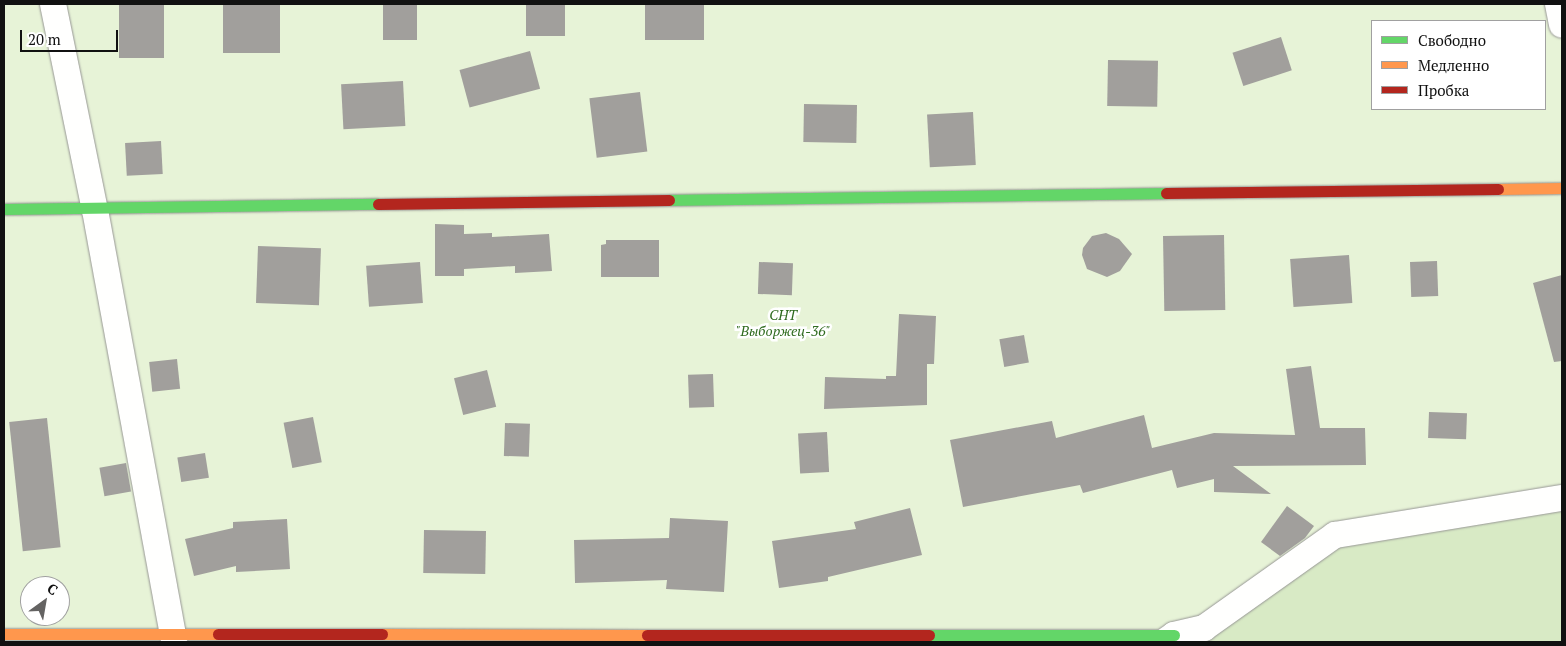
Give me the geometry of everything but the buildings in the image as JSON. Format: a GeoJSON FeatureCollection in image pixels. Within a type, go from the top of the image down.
{"type":"FeatureCollection","features":[{"type":"Feature","properties":{"kind":"street"},"geometry":{"type":"LineString","coordinates":[[52,4],[95,210],[173,638]]}},
{"type":"Feature","properties":{"kind":"street"},"geometry":{"type":"LineString","coordinates":[[1558,4],[1562,25]]}},
{"type":"Feature","properties":{"kind":"street"},"geometry":{"type":"LineString","coordinates":[[4,209],[95,210],[1562,188]]}},
{"type":"Feature","properties":{"kind":"street"},"geometry":{"type":"LineString","coordinates":[[4,634],[173,638],[1169,639],[1211,635],[1336,534],[1562,498]]}},
{"type":"Feature","properties":{"kind":"green space","name":"СНТ \"Выборжец-36\""},"geometry":{"type":"Polygon","coordinates":[[[4,4],[1562,4],[1562,499],[1172,642],[4,642],[4,4]]]}},
{"type":"Feature","properties":{"kind":"green space"},"geometry":{"type":"Polygon","coordinates":[[[1562,499],[1562,642],[1172,642],[1340,534],[1562,499]]]}},
{"type":"Feature","properties":{"kind":"traffic: fast"},"geometry":{"type":"LineString","coordinates":[[669,200],[1166,193]]}},
{"type":"Feature","properties":{"kind":"traffic: fast"},"geometry":{"type":"LineString","coordinates":[[4,209],[378,204]]}},
{"type":"Feature","properties":{"kind":"traffic: fast"},"geometry":{"type":"LineString","coordinates":[[929,635],[1174,635]]}},
{"type":"Feature","properties":{"kind":"traffic: slow"},"geometry":{"type":"LineString","coordinates":[[1498,189],[1562,188]]}},
{"type":"Feature","properties":{"kind":"traffic: slow"},"geometry":{"type":"LineString","coordinates":[[4,634],[218,634]]}},
{"type":"Feature","properties":{"kind":"traffic: slow"},"geometry":{"type":"LineString","coordinates":[[382,634],[647,635]]}},
{"type":"Feature","properties":{"kind":"traffic: jam"},"geometry":{"type":"LineString","coordinates":[[1166,193],[1498,189]]}},
{"type":"Feature","properties":{"kind":"traffic: jam"},"geometry":{"type":"LineString","coordinates":[[378,204],[669,200]]}},
{"type":"Feature","properties":{"kind":"traffic: jam"},"geometry":{"type":"LineString","coordinates":[[218,634],[382,634]]}},
{"type":"Feature","properties":{"kind":"traffic: jam"},"geometry":{"type":"LineString","coordinates":[[647,635],[929,635]]}}]}
